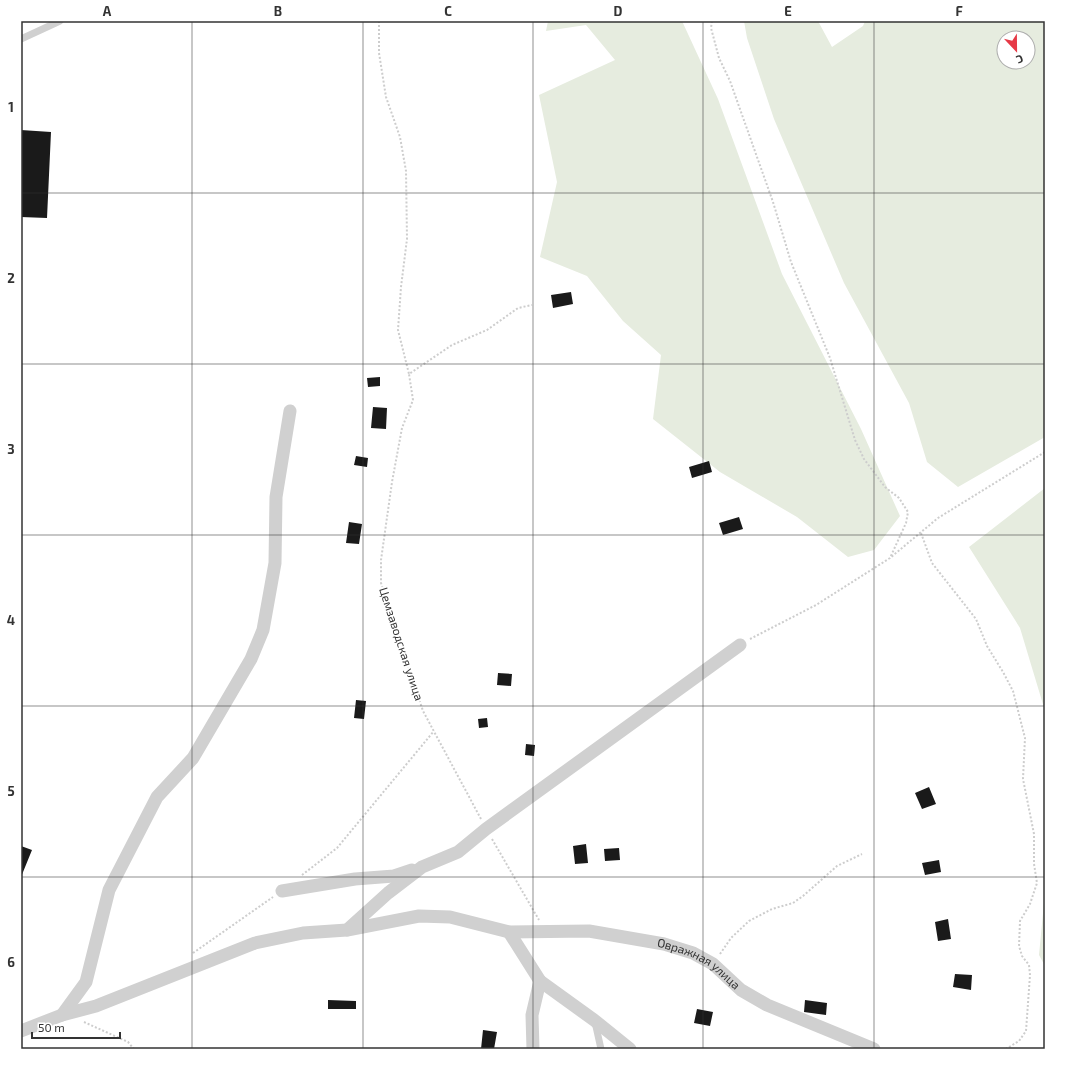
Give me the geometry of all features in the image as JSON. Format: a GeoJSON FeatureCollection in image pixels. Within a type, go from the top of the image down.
{"type":"FeatureCollection","features":[{"type":"Feature","properties":{"kind":"street"},"geometry":{"type":"LineString","coordinates":[[62,1015],[86,982],[109,890],[157,797],[193,758],[250,659],[263,630],[275,563],[276,497],[290,411]]}},
{"type":"Feature","properties":{"kind":"street"},"geometry":{"type":"LineString","coordinates":[[282,891],[355,879],[394,876],[422,867],[458,852],[486,829],[740,644]]}},
{"type":"Feature","properties":{"kind":"street"},"geometry":{"type":"LineString","coordinates":[[347,930],[388,893],[422,867]]}},
{"type":"Feature","properties":{"kind":"street","name":"Овражная улица"},"geometry":{"type":"LineString","coordinates":[[21,1031],[62,1015],[96,1006],[255,943],[304,933],[347,930],[419,916],[450,917],[509,932],[589,931],[664,944],[693,953],[713,964],[741,990],[767,1005],[874,1049]]}},
{"type":"Feature","properties":{"kind":"street"},"geometry":{"type":"LineString","coordinates":[[509,932],[540,982],[594,1020],[630,1049]]}},
{"type":"Feature","properties":{"kind":"street"},"geometry":{"type":"LineString","coordinates":[[533,1049],[532,1015],[540,982]]}},
{"type":"Feature","properties":{"kind":"lane"},"geometry":{"type":"LineString","coordinates":[[21,39],[60,21]]}},
{"type":"Feature","properties":{"kind":"lane"},"geometry":{"type":"LineString","coordinates":[[594,1020],[601,1049]]}},
{"type":"Feature","properties":{"kind":"path","name":"Цемзаводская улица"},"geometry":{"type":"LineString","coordinates":[[379,21],[379,53],[386,96],[400,137],[406,171],[407,239],[401,287],[398,330],[409,374],[413,400],[402,428],[392,482],[381,560],[381,583],[423,711],[486,829],[546,932]]}},
{"type":"Feature","properties":{"kind":"path"},"geometry":{"type":"LineString","coordinates":[[712,21],[711,28],[719,58],[730,81],[773,202],[791,262],[830,358],[855,440],[864,459],[885,487],[899,498],[908,512],[906,523],[890,558]]}},
{"type":"Feature","properties":{"kind":"path"},"geometry":{"type":"LineString","coordinates":[[409,374],[452,345],[487,330],[518,308],[532,305]]}},
{"type":"Feature","properties":{"kind":"path"},"geometry":{"type":"LineString","coordinates":[[740,644],[816,605],[890,558],[938,518],[1045,452]]}},
{"type":"Feature","properties":{"kind":"path"},"geometry":{"type":"LineString","coordinates":[[921,533],[932,563],[976,619],[987,646],[1004,672],[1013,691],[1026,738],[1023,779],[1034,834],[1034,864],[1037,883],[1030,904],[1020,921],[1019,946],[1022,956],[1029,965],[1030,975],[1026,1031],[1019,1041],[1006,1049]]}},
{"type":"Feature","properties":{"kind":"path"},"geometry":{"type":"LineString","coordinates":[[300,876],[337,848],[434,731]]}},
{"type":"Feature","properties":{"kind":"path"},"geometry":{"type":"LineString","coordinates":[[713,964],[731,938],[749,921],[772,909],[793,903],[837,866],[862,854]]}},
{"type":"Feature","properties":{"kind":"path"},"geometry":{"type":"LineString","coordinates":[[190,955],[282,891]]}},
{"type":"Feature","properties":{"kind":"path"},"geometry":{"type":"LineString","coordinates":[[82,1020],[128,1042],[134,1049]]}},
{"type":"Feature","properties":{"kind":"shaded area"},"geometry":{"type":"Polygon","coordinates":[[[548,21],[682,21],[718,99],[782,274],[861,429],[900,516],[874,550],[848,557],[797,517],[720,472],[653,419],[661,355],[623,321],[587,276],[540,257],[557,182],[539,95],[615,60],[586,25],[546,31],[548,21]]]}},
{"type":"Feature","properties":{"kind":"shaded area"},"geometry":{"type":"Polygon","coordinates":[[[744,21],[818,21],[832,47],[863,26],[865,21],[1045,21],[1045,437],[958,487],[927,462],[909,403],[844,283],[774,119],[747,38],[744,21]]]}},
{"type":"Feature","properties":{"kind":"shaded area"},"geometry":{"type":"Polygon","coordinates":[[[1045,488],[1045,711],[1020,628],[969,547],[1045,488]]]}},
{"type":"Feature","properties":{"kind":"shaded area"},"geometry":{"type":"Polygon","coordinates":[[[1045,892],[1045,966],[1039,955],[1045,892]]]}},
{"type":"Feature","properties":{"kind":"building"},"geometry":{"type":"Polygon","coordinates":[[[21,130],[51,132],[47,218],[21,217],[21,130]]]}},
{"type":"Feature","properties":{"kind":"building"},"geometry":{"type":"Polygon","coordinates":[[[571,292],[573,304],[553,308],[551,295],[571,292]]]}},
{"type":"Feature","properties":{"kind":"building"},"geometry":{"type":"Polygon","coordinates":[[[380,377],[380,386],[368,387],[367,378],[380,377]]]}},
{"type":"Feature","properties":{"kind":"building"},"geometry":{"type":"Polygon","coordinates":[[[373,407],[387,408],[386,429],[371,428],[373,407]]]}},
{"type":"Feature","properties":{"kind":"building"},"geometry":{"type":"Polygon","coordinates":[[[356,456],[368,458],[367,467],[354,465],[356,456]]]}},
{"type":"Feature","properties":{"kind":"building"},"geometry":{"type":"Polygon","coordinates":[[[709,461],[712,472],[692,478],[689,467],[709,461]]]}},
{"type":"Feature","properties":{"kind":"building"},"geometry":{"type":"Polygon","coordinates":[[[739,517],[743,529],[723,535],[719,523],[739,517]]]}},
{"type":"Feature","properties":{"kind":"building"},"geometry":{"type":"Polygon","coordinates":[[[349,522],[362,524],[359,544],[346,543],[349,522]]]}},
{"type":"Feature","properties":{"kind":"building"},"geometry":{"type":"Polygon","coordinates":[[[498,673],[512,674],[511,686],[497,685],[498,673]]]}},
{"type":"Feature","properties":{"kind":"building"},"geometry":{"type":"Polygon","coordinates":[[[356,700],[366,701],[364,719],[354,718],[356,700]]]}},
{"type":"Feature","properties":{"kind":"building"},"geometry":{"type":"Polygon","coordinates":[[[487,718],[488,727],[479,728],[478,719],[487,718]]]}},
{"type":"Feature","properties":{"kind":"building"},"geometry":{"type":"Polygon","coordinates":[[[526,744],[535,745],[534,756],[525,755],[526,744]]]}},
{"type":"Feature","properties":{"kind":"building"},"geometry":{"type":"Polygon","coordinates":[[[929,787],[936,804],[922,809],[915,793],[929,787]]]}},
{"type":"Feature","properties":{"kind":"building"},"geometry":{"type":"Polygon","coordinates":[[[586,844],[588,863],[575,864],[573,846],[586,844]]]}},
{"type":"Feature","properties":{"kind":"building"},"geometry":{"type":"Polygon","coordinates":[[[21,846],[32,850],[21,877],[21,846]]]}},
{"type":"Feature","properties":{"kind":"building"},"geometry":{"type":"Polygon","coordinates":[[[619,848],[620,860],[605,861],[604,849],[619,848]]]}},
{"type":"Feature","properties":{"kind":"building"},"geometry":{"type":"Polygon","coordinates":[[[939,860],[941,872],[925,875],[922,863],[939,860]]]}},
{"type":"Feature","properties":{"kind":"building"},"geometry":{"type":"Polygon","coordinates":[[[948,919],[951,939],[938,941],[935,922],[948,919]]]}},
{"type":"Feature","properties":{"kind":"building"},"geometry":{"type":"Polygon","coordinates":[[[955,974],[972,975],[971,990],[953,987],[955,974]]]}},
{"type":"Feature","properties":{"kind":"building"},"geometry":{"type":"Polygon","coordinates":[[[328,1000],[356,1001],[356,1009],[328,1009],[328,1000]]]}},
{"type":"Feature","properties":{"kind":"building"},"geometry":{"type":"Polygon","coordinates":[[[805,1000],[827,1003],[826,1015],[804,1012],[805,1000]]]}},
{"type":"Feature","properties":{"kind":"building"},"geometry":{"type":"Polygon","coordinates":[[[697,1009],[713,1012],[710,1026],[694,1023],[697,1009]]]}},
{"type":"Feature","properties":{"kind":"building"},"geometry":{"type":"Polygon","coordinates":[[[483,1030],[497,1032],[494,1049],[481,1049],[483,1030]]]}}]}
